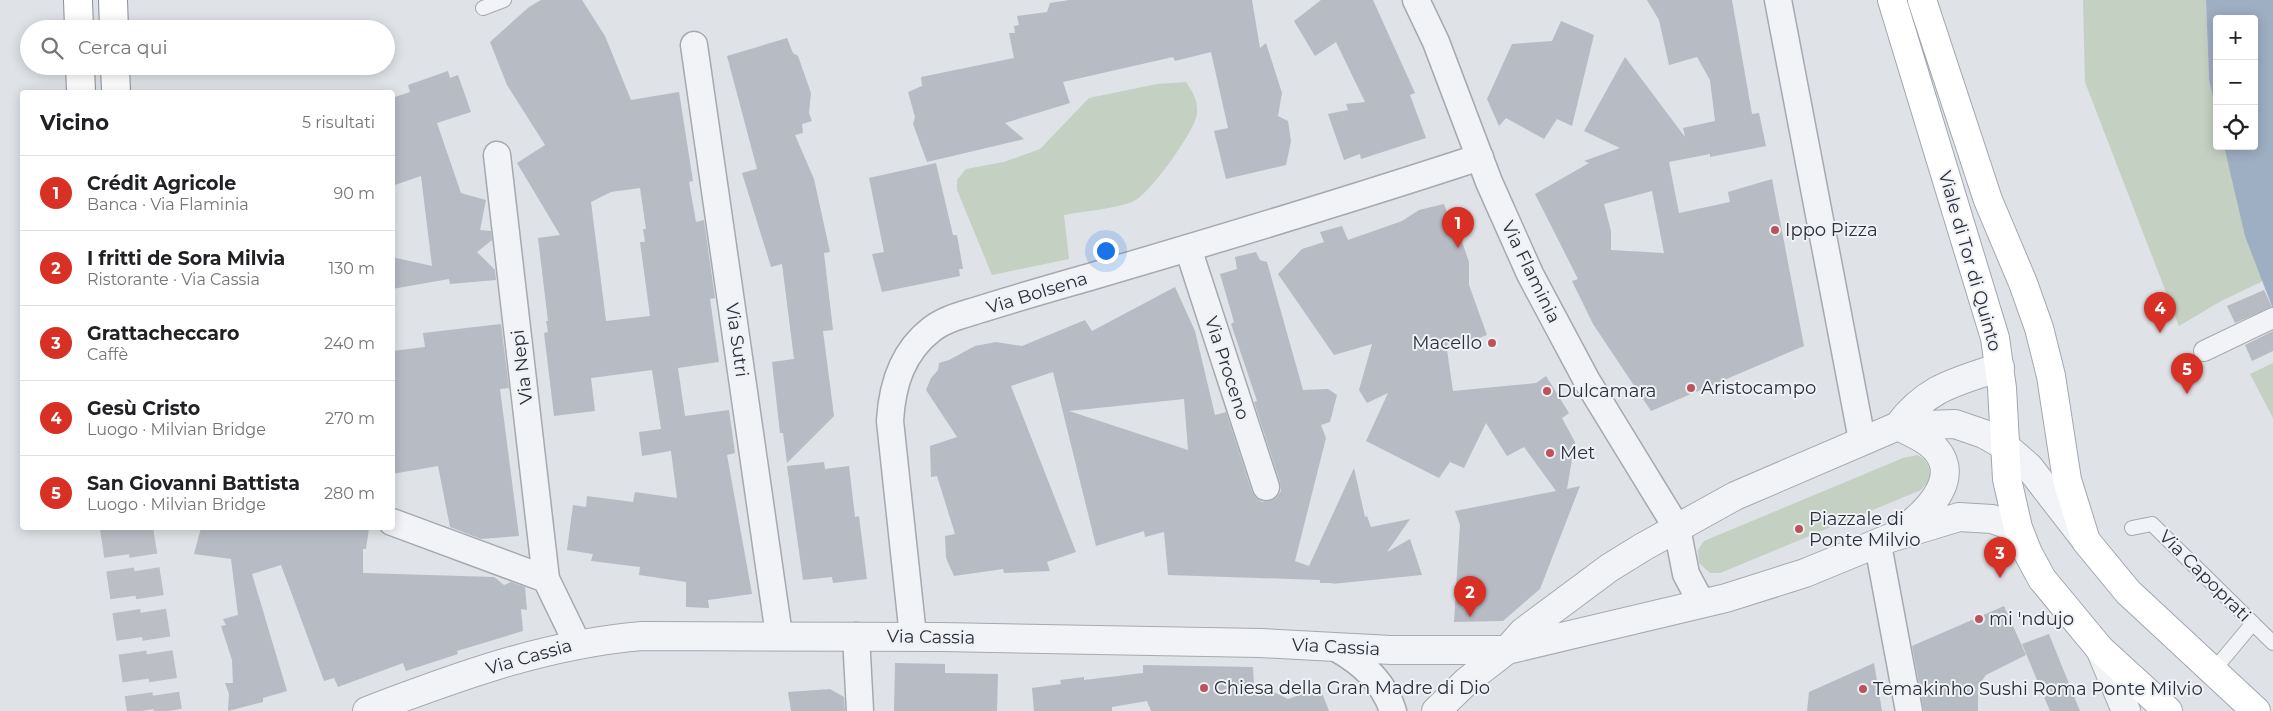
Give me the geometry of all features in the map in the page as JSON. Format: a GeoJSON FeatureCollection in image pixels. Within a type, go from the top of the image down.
{"type":"FeatureCollection","features":[{"type":"Feature","properties":{"kind":"main road"},"geometry":{"type":"LineString","coordinates":[[78,0],[79,20]]}},
{"type":"Feature","properties":{"kind":"main road"},"geometry":{"type":"LineString","coordinates":[[113,0],[114,20]]}},
{"type":"Feature","properties":{"kind":"main road","name":"Viale di Tor di Quinto"},"geometry":{"type":"LineString","coordinates":[[1892,0],[1992,328],[2000,366],[2007,479],[2018,528],[2028,553],[2042,579],[2100,649],[2168,711]]}},
{"type":"Feature","properties":{"kind":"main road","name":"Viale di Tor di Quinto"},"geometry":{"type":"LineString","coordinates":[[1922,0],[1988,200],[2033,309],[2051,376],[2067,480],[2086,541]]}},
{"type":"Feature","properties":{"kind":"main road"},"geometry":{"type":"LineString","coordinates":[[80,75],[81,90]]}},
{"type":"Feature","properties":{"kind":"main road"},"geometry":{"type":"LineString","coordinates":[[115,75],[116,90]]}},
{"type":"Feature","properties":{"kind":"main road"},"geometry":{"type":"LineString","coordinates":[[2086,541],[2128,592],[2256,711]]}},
{"type":"Feature","properties":{"kind":"street","name":"Via Flaminia"},"geometry":{"type":"LineString","coordinates":[[1416,0],[1436,42],[1513,238],[1544,303],[1620,436],[1676,528]]}},
{"type":"Feature","properties":{"kind":"street"},"geometry":{"type":"LineString","coordinates":[[1778,0],[1844,337],[1862,440]]}},
{"type":"Feature","properties":{"kind":"street","name":"Via Sutri"},"geometry":{"type":"LineString","coordinates":[[694,45],[779,635]]}},
{"type":"Feature","properties":{"kind":"street","name":"Via Nepi"},"geometry":{"type":"LineString","coordinates":[[497,155],[546,579],[577,644]]}},
{"type":"Feature","properties":{"kind":"street","name":"Via Bolsena"},"geometry":{"type":"LineString","coordinates":[[913,636],[890,422],[897,377],[913,347],[933,328],[949,320],[1480,158]]}},
{"type":"Feature","properties":{"kind":"street","name":"Via Proceno"},"geometry":{"type":"LineString","coordinates":[[1188,248],[1266,487]]}},
{"type":"Feature","properties":{"kind":"street"},"geometry":{"type":"LineString","coordinates":[[2204,351],[2273,318]]}},
{"type":"Feature","properties":{"kind":"street"},"geometry":{"type":"LineString","coordinates":[[1898,426],[1915,404],[1931,393],[1952,383],[2000,366]]}},
{"type":"Feature","properties":{"kind":"street"},"geometry":{"type":"LineString","coordinates":[[1436,711],[1479,670],[1507,650],[1523,632],[1610,568],[1676,528],[1735,496],[1898,426],[1955,424],[1984,434],[2005,446],[2029,467],[2086,541]]}},
{"type":"Feature","properties":{"kind":"street"},"geometry":{"type":"LineString","coordinates":[[1884,541],[1919,518],[1942,488],[1944,478],[1942,461],[1935,448],[1898,426]]}},
{"type":"Feature","properties":{"kind":"street"},"geometry":{"type":"LineString","coordinates":[[1507,650],[1702,604],[1805,573],[1884,541],[1959,517],[1992,519],[2018,528]]}},
{"type":"Feature","properties":{"kind":"street"},"geometry":{"type":"LineString","coordinates":[[395,523],[546,579]]}},
{"type":"Feature","properties":{"kind":"street"},"geometry":{"type":"LineString","coordinates":[[1676,528],[1686,574],[1702,604]]}},
{"type":"Feature","properties":{"kind":"street"},"geometry":{"type":"LineString","coordinates":[[1884,541],[1909,711]]}},
{"type":"Feature","properties":{"kind":"street","name":"Via Cassia"},"geometry":{"type":"LineString","coordinates":[[367,711],[511,660],[577,644],[642,636],[913,636],[1260,643],[1336,648],[1507,650]]}},
{"type":"Feature","properties":{"kind":"street"},"geometry":{"type":"LineString","coordinates":[[856,636],[860,711]]}},
{"type":"Feature","properties":{"kind":"street"},"geometry":{"type":"LineString","coordinates":[[1336,648],[1358,662],[1377,681],[1389,700],[1393,711]]}},
{"type":"Feature","properties":{"kind":"street"},"geometry":{"type":"LineString","coordinates":[[2100,649],[2126,711]]}},
{"type":"Feature","properties":{"kind":"lane"},"geometry":{"type":"LineString","coordinates":[[483,8],[504,0]]}},
{"type":"Feature","properties":{"kind":"lane","name":"Via Capoprati"},"geometry":{"type":"LineString","coordinates":[[2132,528],[2152,524],[2273,643]]}},
{"type":"Feature","properties":{"kind":"lane"},"geometry":{"type":"LineString","coordinates":[[2213,670],[2253,623]]}},
{"type":"Feature","properties":{"kind":"green space"},"geometry":{"type":"Polygon","coordinates":[[[2083,0],[2206,0],[2209,80],[2213,94],[2213,150],[2228,150],[2263,281],[2221,301],[2179,326],[2085,82],[2083,0]]]}},
{"type":"Feature","properties":{"kind":"green space"},"geometry":{"type":"Polygon","coordinates":[[[1186,82],[1196,101],[1197,114],[1180,148],[1149,189],[1132,202],[1064,215],[1069,259],[992,275],[957,190],[957,180],[966,169],[1004,162],[1040,149],[1089,98],[1157,84],[1186,82]]]}},
{"type":"Feature","properties":{"kind":"green space"},"geometry":{"type":"Polygon","coordinates":[[[2273,363],[2273,418],[2250,374],[2273,363]]]}},
{"type":"Feature","properties":{"kind":"green space"},"geometry":{"type":"Polygon","coordinates":[[[1917,455],[1926,462],[1930,471],[1930,479],[1921,490],[1720,573],[1710,573],[1699,563],[1698,550],[1704,541],[1903,458],[1917,455]]]}},
{"type":"Feature","properties":{"kind":"water"},"geometry":{"type":"Polygon","coordinates":[[[2206,0],[2273,0],[2273,309],[2245,236],[2225,150],[2258,150],[2258,15],[2213,15],[2213,97],[2209,80],[2206,0]]]}},
{"type":"Feature","properties":{"kind":"building"},"geometry":{"type":"Polygon","coordinates":[[[541,0],[582,0],[605,36],[631,100],[679,92],[693,181],[689,182],[696,222],[704,220],[715,298],[710,299],[719,362],[678,368],[685,416],[729,410],[735,453],[727,455],[752,594],[708,600],[709,608],[686,607],[686,582],[639,575],[640,567],[591,561],[593,554],[567,550],[573,505],[586,507],[587,496],[633,502],[635,492],[677,498],[671,451],[642,456],[639,432],[661,429],[652,370],[591,378],[595,411],[554,416],[544,333],[548,332],[546,321],[548,321],[538,238],[560,235],[517,163],[545,145],[507,85],[490,42],[529,7],[541,0]],[[640,188],[611,192],[591,202],[606,321],[650,316],[640,242],[645,242],[643,229],[646,229],[640,188]]]}},
{"type":"Feature","properties":{"kind":"building"},"geometry":{"type":"Polygon","coordinates":[[[1069,0],[1252,0],[1260,48],[1266,43],[1282,93],[1278,116],[1288,121],[1291,141],[1286,165],[1226,179],[1214,131],[1228,128],[1211,52],[1175,61],[1173,57],[1063,82],[1070,103],[1005,123],[1024,139],[927,162],[913,124],[915,117],[908,92],[922,86],[921,77],[1014,58],[1009,33],[1015,33],[1014,26],[1019,25],[1017,16],[1047,12],[1050,3],[1069,0]]]}},
{"type":"Feature","properties":{"kind":"building"},"geometry":{"type":"Polygon","coordinates":[[[1321,0],[1373,0],[1415,93],[1410,95],[1426,138],[1361,159],[1360,154],[1344,160],[1328,114],[1348,110],[1346,104],[1365,102],[1336,42],[1315,56],[1294,21],[1321,0]]]}},
{"type":"Feature","properties":{"kind":"building"},"geometry":{"type":"Polygon","coordinates":[[[1647,0],[1732,0],[1752,114],[1759,113],[1766,146],[1710,157],[1710,154],[1669,162],[1679,213],[1730,202],[1728,192],[1772,179],[1804,346],[1651,411],[1593,324],[1572,281],[1578,279],[1535,194],[1589,163],[1584,161],[1620,148],[1584,131],[1625,57],[1685,137],[1683,128],[1715,121],[1710,80],[1697,57],[1669,65],[1659,20],[1647,0]],[[1652,191],[1604,204],[1611,231],[1611,250],[1664,253],[1652,191]]]}},
{"type":"Feature","properties":{"kind":"building"},"geometry":{"type":"Polygon","coordinates":[[[1561,21],[1594,35],[1572,126],[1557,119],[1544,139],[1506,118],[1499,126],[1487,99],[1512,44],[1552,41],[1561,21]]]}},
{"type":"Feature","properties":{"kind":"building"},"geometry":{"type":"Polygon","coordinates":[[[787,38],[793,53],[798,56],[811,93],[809,113],[812,121],[802,124],[803,133],[795,135],[814,179],[830,252],[824,253],[833,330],[823,331],[834,416],[787,463],[783,433],[780,433],[772,362],[794,359],[782,264],[771,267],[742,173],[757,169],[727,56],[787,38]]]}},
{"type":"Feature","properties":{"kind":"building"},"geometry":{"type":"Polygon","coordinates":[[[448,71],[450,78],[458,75],[471,112],[437,123],[461,193],[486,200],[480,230],[491,231],[492,240],[477,252],[495,270],[496,280],[450,284],[449,279],[395,288],[395,258],[432,266],[421,176],[395,185],[395,97],[410,92],[408,85],[448,71]]]}},
{"type":"Feature","properties":{"kind":"building"},"geometry":{"type":"Polygon","coordinates":[[[936,163],[953,235],[957,235],[963,269],[959,269],[960,276],[882,292],[872,254],[884,252],[869,178],[936,163]]]}},
{"type":"Feature","properties":{"kind":"building"},"geometry":{"type":"Polygon","coordinates":[[[1444,204],[1448,215],[1454,218],[1469,262],[1469,285],[1487,335],[1447,350],[1453,391],[1536,383],[1546,376],[1569,413],[1562,418],[1575,442],[1567,489],[1580,486],[1540,589],[1503,621],[1454,622],[1460,525],[1455,511],[1556,491],[1524,447],[1507,456],[1486,423],[1464,468],[1450,462],[1439,478],[1366,441],[1388,393],[1367,403],[1359,390],[1372,344],[1334,355],[1278,274],[1302,249],[1324,242],[1320,232],[1342,226],[1348,240],[1402,221],[1419,210],[1444,204]]]}},
{"type":"Feature","properties":{"kind":"building"},"geometry":{"type":"Polygon","coordinates":[[[1256,252],[1260,260],[1267,262],[1303,390],[1328,389],[1337,395],[1330,422],[1321,425],[1326,438],[1295,561],[1309,566],[1354,468],[1365,517],[1367,516],[1371,527],[1410,519],[1387,552],[1410,539],[1422,575],[1331,584],[1334,583],[1320,583],[1320,580],[1168,575],[1164,532],[1145,537],[1144,531],[1096,546],[1053,372],[1011,386],[1076,552],[1047,562],[1050,571],[1004,573],[1003,569],[954,576],[946,558],[945,536],[955,534],[937,476],[931,477],[930,446],[957,437],[926,390],[931,378],[938,370],[939,363],[949,360],[975,346],[996,342],[1022,346],[1085,320],[1092,331],[1175,287],[1195,331],[1215,415],[1226,412],[1252,492],[1262,502],[1270,501],[1277,497],[1281,491],[1280,482],[1254,402],[1257,401],[1231,324],[1234,322],[1220,274],[1237,269],[1235,257],[1256,252]],[[1184,399],[1069,411],[1188,450],[1184,399]]]}},
{"type":"Feature","properties":{"kind":"building"},"geometry":{"type":"Polygon","coordinates":[[[2264,290],[2272,307],[2235,323],[2227,306],[2264,290]]]}},
{"type":"Feature","properties":{"kind":"building"},"geometry":{"type":"Polygon","coordinates":[[[501,324],[509,388],[500,389],[519,536],[481,539],[450,527],[438,466],[395,473],[395,351],[425,347],[423,333],[501,324]]]}},
{"type":"Feature","properties":{"kind":"building"},"geometry":{"type":"Polygon","coordinates":[[[2273,331],[2273,351],[2252,361],[2245,345],[2273,331]]]}},
{"type":"Feature","properties":{"kind":"building"},"geometry":{"type":"Polygon","coordinates":[[[824,462],[825,469],[849,466],[855,517],[859,516],[867,579],[833,583],[832,577],[803,580],[787,466],[824,462]]]}},
{"type":"Feature","properties":{"kind":"building"},"geometry":{"type":"Polygon","coordinates":[[[200,530],[369,530],[366,549],[363,549],[363,573],[494,577],[504,585],[511,582],[525,587],[527,610],[521,609],[523,631],[457,651],[458,654],[406,671],[403,663],[338,687],[334,678],[324,681],[281,565],[252,574],[287,691],[263,698],[263,702],[228,711],[229,694],[225,683],[233,683],[232,660],[221,626],[226,625],[223,619],[238,615],[231,559],[194,554],[200,530]]]}},
{"type":"Feature","properties":{"kind":"building"},"geometry":{"type":"Polygon","coordinates":[[[2004,606],[2026,655],[1986,675],[1978,686],[1978,711],[1924,711],[1912,646],[2004,606]]]}},
{"type":"Feature","properties":{"kind":"building"},"geometry":{"type":"Polygon","coordinates":[[[2049,634],[2080,711],[2050,711],[2022,644],[2049,634]]]}},
{"type":"Feature","properties":{"kind":"building"},"geometry":{"type":"Polygon","coordinates":[[[895,663],[945,664],[945,673],[998,674],[997,711],[894,711],[895,663]]]}},
{"type":"Feature","properties":{"kind":"building"},"geometry":{"type":"Polygon","coordinates":[[[1874,663],[1882,711],[1807,711],[1809,692],[1874,663]]]}},
{"type":"Feature","properties":{"kind":"building","name":"Chiesa della Gran Madre di Dio"},"geometry":{"type":"Polygon","coordinates":[[[1143,665],[1253,667],[1254,686],[1268,689],[1288,699],[1320,688],[1329,711],[1151,711],[1147,701],[1112,707],[1112,711],[1034,711],[1032,688],[1061,684],[1060,680],[1084,677],[1084,680],[1143,673],[1143,665]]]}},
{"type":"Feature","properties":{"kind":"building"},"geometry":{"type":"Polygon","coordinates":[[[830,689],[844,697],[845,711],[791,711],[788,692],[830,689]]]}},
{"type":"Feature","properties":{"kind":"tunnel"},"geometry":{"type":"LineString","coordinates":[[114,530],[141,711]]}},
{"type":"Feature","properties":{"kind":"tunnel"},"geometry":{"type":"LineString","coordinates":[[139,530],[168,711]]}},
{"type":"Feature","properties":{"kind":"place","name":"Ippo Pizza"},"geometry":{"type":"Point","coordinates":[1775,230]}},
{"type":"Feature","properties":{"kind":"place","name":"Crédit Agricole"},"geometry":{"type":"Point","coordinates":[1458,248]}},
{"type":"Feature","properties":{"kind":"place","name":"Gesù Cristo"},"geometry":{"type":"Point","coordinates":[2160,333]}},
{"type":"Feature","properties":{"kind":"place","name":"Macello"},"geometry":{"type":"Point","coordinates":[1492,343]}},
{"type":"Feature","properties":{"kind":"place","name":"Aristocampo"},"geometry":{"type":"Point","coordinates":[1691,388]}},
{"type":"Feature","properties":{"kind":"place","name":"Dulcamara"},"geometry":{"type":"Point","coordinates":[1547,391]}},
{"type":"Feature","properties":{"kind":"place","name":"San Giovanni Battista"},"geometry":{"type":"Point","coordinates":[2187,394]}},
{"type":"Feature","properties":{"kind":"place","name":"Met"},"geometry":{"type":"Point","coordinates":[1550,453]}},
{"type":"Feature","properties":{"kind":"place","name":"Piazzale di Ponte Milvio"},"geometry":{"type":"Point","coordinates":[1799,529]}},
{"type":"Feature","properties":{"kind":"place","name":"Grattacheccaro"},"geometry":{"type":"Point","coordinates":[2000,578]}},
{"type":"Feature","properties":{"kind":"place","name":"I fritti de Sora Milvia"},"geometry":{"type":"Point","coordinates":[1470,617]}},
{"type":"Feature","properties":{"kind":"place","name":"mi 'ndujo"},"geometry":{"type":"Point","coordinates":[1979,619]}},
{"type":"Feature","properties":{"kind":"place","name":"Chiesa della Gran Madre di Dio"},"geometry":{"type":"Point","coordinates":[1204,688]}},
{"type":"Feature","properties":{"kind":"place","name":"Temakinho Sushi Roma Ponte Milvio"},"geometry":{"type":"Point","coordinates":[1863,689]}}]}
